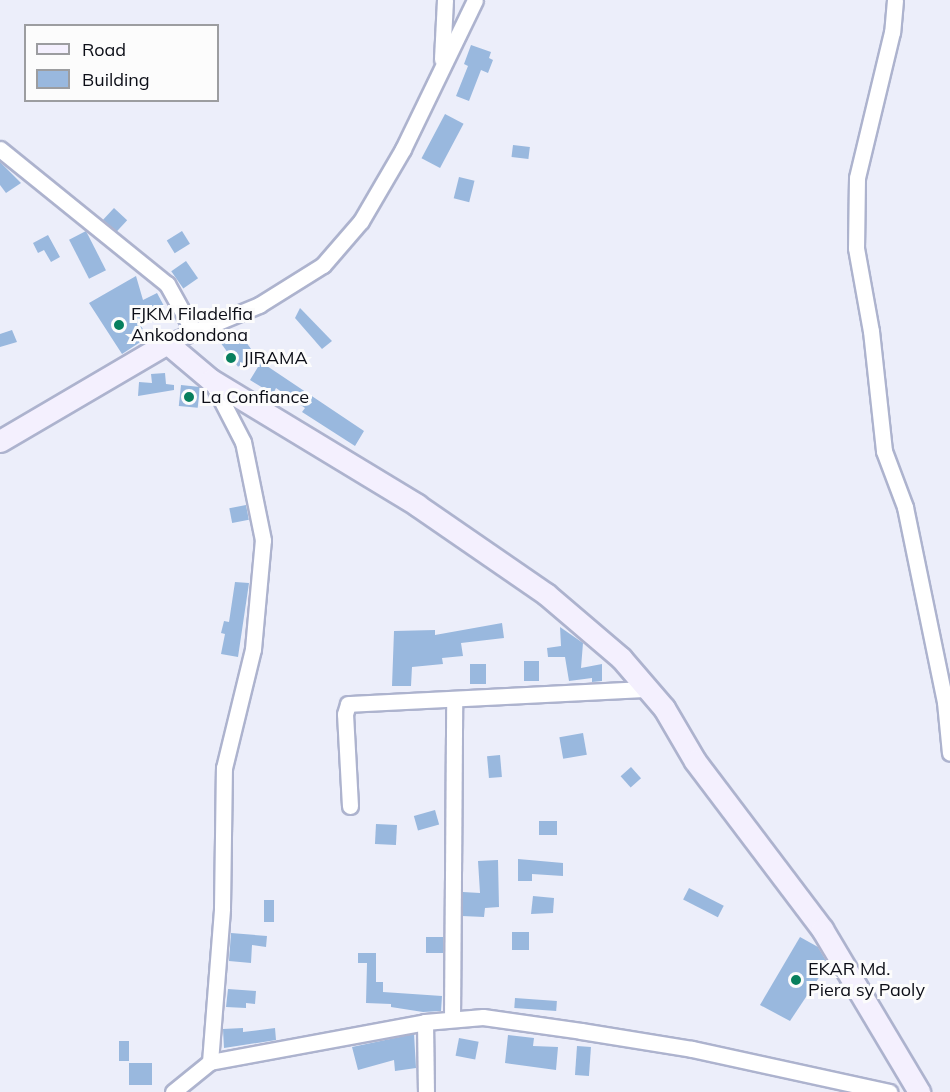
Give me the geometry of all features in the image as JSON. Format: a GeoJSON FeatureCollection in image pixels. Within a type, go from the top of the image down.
{"type":"FeatureCollection","features":[{"type":"Feature","properties":{"kind":"street"},"geometry":{"type":"LineString","coordinates":[[442,65],[445,0]]}},
{"type":"Feature","properties":{"kind":"street"},"geometry":{"type":"LineString","coordinates":[[0,441],[167,343],[260,304],[323,264],[361,221],[403,149],[442,65],[476,0]]}},
{"type":"Feature","properties":{"kind":"street"},"geometry":{"type":"LineString","coordinates":[[894,0],[892,32],[857,178],[856,248],[871,331],[884,451],[905,507],[945,702],[950,753]]}},
{"type":"Feature","properties":{"kind":"street"},"geometry":{"type":"LineString","coordinates":[[0,149],[167,284],[193,331]]}},
{"type":"Feature","properties":{"kind":"street"},"geometry":{"type":"LineString","coordinates":[[167,343],[211,380],[417,505],[546,594],[621,658],[647,688],[720,796],[822,929],[919,1092]]}},
{"type":"Feature","properties":{"kind":"street"},"geometry":{"type":"LineString","coordinates":[[210,1062],[222,908],[224,768],[253,650],[263,540],[243,442],[211,380]]}},
{"type":"Feature","properties":{"kind":"street"},"geometry":{"type":"LineString","coordinates":[[350,806],[345,714],[348,704],[393,700],[454,701],[647,688]]}},
{"type":"Feature","properties":{"kind":"street"},"geometry":{"type":"LineString","coordinates":[[452,1019],[454,701]]}},
{"type":"Feature","properties":{"kind":"street"},"geometry":{"type":"LineString","coordinates":[[173,1092],[210,1062],[425,1022],[483,1017],[614,1036],[889,1092]]}},
{"type":"Feature","properties":{"kind":"street"},"geometry":{"type":"LineString","coordinates":[[425,1022],[426,1092]]}},
{"type":"Feature","properties":{"kind":"building"},"geometry":{"type":"Polygon","coordinates":[[[471,45],[491,52],[489,58],[493,60],[488,73],[481,70],[469,101],[456,96],[468,66],[464,64],[471,45]]]}},
{"type":"Feature","properties":{"kind":"building"},"geometry":{"type":"Polygon","coordinates":[[[445,114],[464,124],[440,168],[422,158],[445,114]]]}},
{"type":"Feature","properties":{"kind":"building"},"geometry":{"type":"Polygon","coordinates":[[[513,145],[530,147],[528,159],[512,157],[513,145]]]}},
{"type":"Feature","properties":{"kind":"building"},"geometry":{"type":"Polygon","coordinates":[[[0,162],[21,183],[6,193],[0,185],[0,162]]]}},
{"type":"Feature","properties":{"kind":"building"},"geometry":{"type":"Polygon","coordinates":[[[459,177],[475,181],[469,202],[454,198],[459,177]]]}},
{"type":"Feature","properties":{"kind":"building"},"geometry":{"type":"Polygon","coordinates":[[[114,208],[127,220],[116,232],[103,220],[114,208]]]}},
{"type":"Feature","properties":{"kind":"building"},"geometry":{"type":"Polygon","coordinates":[[[86,231],[106,270],[89,279],[69,240],[86,231]]]}},
{"type":"Feature","properties":{"kind":"building"},"geometry":{"type":"Polygon","coordinates":[[[182,231],[190,244],[175,253],[167,241],[182,231]]]}},
{"type":"Feature","properties":{"kind":"building"},"geometry":{"type":"Polygon","coordinates":[[[48,235],[60,257],[51,262],[44,250],[38,253],[33,243],[48,235]]]}},
{"type":"Feature","properties":{"kind":"building"},"geometry":{"type":"Polygon","coordinates":[[[186,261],[198,278],[183,289],[171,271],[186,261]]]}},
{"type":"Feature","properties":{"kind":"building"},"geometry":{"type":"Polygon","coordinates":[[[136,276],[143,300],[157,293],[164,306],[137,320],[148,337],[122,354],[89,303],[136,276]]]}},
{"type":"Feature","properties":{"kind":"building"},"geometry":{"type":"Polygon","coordinates":[[[300,308],[332,341],[322,349],[295,318],[300,308]]]}},
{"type":"Feature","properties":{"kind":"building"},"geometry":{"type":"Polygon","coordinates":[[[12,330],[17,342],[0,347],[0,334],[12,330]]]}},
{"type":"Feature","properties":{"kind":"building"},"geometry":{"type":"Polygon","coordinates":[[[238,331],[255,354],[238,367],[221,343],[238,331]]]}},
{"type":"Feature","properties":{"kind":"building"},"geometry":{"type":"Polygon","coordinates":[[[261,362],[364,431],[355,446],[302,412],[305,408],[276,388],[273,394],[250,380],[261,362]]]}},
{"type":"Feature","properties":{"kind":"building"},"geometry":{"type":"Polygon","coordinates":[[[165,373],[166,384],[174,385],[174,390],[138,396],[139,382],[152,383],[151,374],[165,373]]]}},
{"type":"Feature","properties":{"kind":"building"},"geometry":{"type":"Polygon","coordinates":[[[181,385],[200,387],[198,408],[179,406],[181,385]]]}},
{"type":"Feature","properties":{"kind":"building"},"geometry":{"type":"Polygon","coordinates":[[[246,505],[249,520],[232,523],[229,508],[246,505]]]}},
{"type":"Feature","properties":{"kind":"building"},"geometry":{"type":"Polygon","coordinates":[[[235,582],[249,583],[238,657],[221,654],[225,634],[221,633],[224,621],[229,622],[235,582]]]}},
{"type":"Feature","properties":{"kind":"building"},"geometry":{"type":"Polygon","coordinates":[[[502,623],[504,638],[461,643],[463,656],[442,658],[443,664],[412,667],[411,686],[392,686],[394,631],[435,630],[435,635],[502,623]]]}},
{"type":"Feature","properties":{"kind":"building"},"geometry":{"type":"Polygon","coordinates":[[[560,627],[583,643],[581,668],[602,664],[602,681],[592,682],[592,678],[569,681],[565,657],[548,657],[547,648],[561,646],[560,627]]]}},
{"type":"Feature","properties":{"kind":"building"},"geometry":{"type":"Polygon","coordinates":[[[524,661],[539,661],[539,681],[524,681],[524,661]]]}},
{"type":"Feature","properties":{"kind":"building"},"geometry":{"type":"Polygon","coordinates":[[[470,664],[486,664],[486,684],[470,684],[470,664]]]}},
{"type":"Feature","properties":{"kind":"building"},"geometry":{"type":"Polygon","coordinates":[[[583,733],[587,755],[563,759],[559,737],[583,733]]]}},
{"type":"Feature","properties":{"kind":"building"},"geometry":{"type":"Polygon","coordinates":[[[500,755],[502,777],[489,778],[487,756],[500,755]]]}},
{"type":"Feature","properties":{"kind":"building"},"geometry":{"type":"Polygon","coordinates":[[[631,767],[641,778],[631,788],[621,776],[631,767]]]}},
{"type":"Feature","properties":{"kind":"building"},"geometry":{"type":"Polygon","coordinates":[[[435,810],[439,824],[418,830],[414,816],[435,810]]]}},
{"type":"Feature","properties":{"kind":"building"},"geometry":{"type":"Polygon","coordinates":[[[539,821],[557,821],[557,835],[539,835],[539,821]]]}},
{"type":"Feature","properties":{"kind":"building"},"geometry":{"type":"Polygon","coordinates":[[[376,824],[397,825],[396,845],[375,844],[376,824]]]}},
{"type":"Feature","properties":{"kind":"building"},"geometry":{"type":"Polygon","coordinates":[[[518,859],[563,863],[563,876],[532,874],[532,881],[518,881],[518,859]]]}},
{"type":"Feature","properties":{"kind":"building"},"geometry":{"type":"Polygon","coordinates":[[[498,860],[499,907],[485,908],[484,917],[462,916],[463,892],[480,893],[478,861],[498,860]]]}},
{"type":"Feature","properties":{"kind":"building"},"geometry":{"type":"Polygon","coordinates":[[[689,888],[724,906],[718,917],[683,900],[689,888]]]}},
{"type":"Feature","properties":{"kind":"building"},"geometry":{"type":"Polygon","coordinates":[[[533,896],[554,898],[553,913],[531,914],[533,896]]]}},
{"type":"Feature","properties":{"kind":"building"},"geometry":{"type":"Polygon","coordinates":[[[264,900],[274,900],[274,922],[264,922],[264,900]]]}},
{"type":"Feature","properties":{"kind":"building"},"geometry":{"type":"Polygon","coordinates":[[[512,932],[529,932],[529,950],[512,950],[512,932]]]}},
{"type":"Feature","properties":{"kind":"building"},"geometry":{"type":"Polygon","coordinates":[[[231,933],[267,936],[266,947],[252,945],[251,963],[229,961],[231,933]]]}},
{"type":"Feature","properties":{"kind":"building"},"geometry":{"type":"Polygon","coordinates":[[[426,937],[443,937],[443,953],[426,953],[426,937]]]}},
{"type":"Feature","properties":{"kind":"building","name":"EKAR Md. Piera sy Paoly"},"geometry":{"type":"Polygon","coordinates":[[[800,937],[818,947],[828,964],[790,1021],[760,1005],[800,937]]]}},
{"type":"Feature","properties":{"kind":"building"},"geometry":{"type":"Polygon","coordinates":[[[358,953],[376,953],[376,982],[383,982],[383,992],[442,996],[441,1011],[423,1012],[391,1007],[391,1004],[366,1003],[367,963],[358,963],[358,953]]]}},
{"type":"Feature","properties":{"kind":"building"},"geometry":{"type":"Polygon","coordinates":[[[228,989],[256,991],[255,1004],[246,1003],[246,1008],[226,1007],[228,989]]]}},
{"type":"Feature","properties":{"kind":"building"},"geometry":{"type":"Polygon","coordinates":[[[515,998],[557,1001],[556,1011],[514,1008],[515,998]]]}},
{"type":"Feature","properties":{"kind":"building"},"geometry":{"type":"Polygon","coordinates":[[[243,1028],[243,1032],[275,1028],[276,1040],[224,1048],[223,1029],[243,1028]]]}},
{"type":"Feature","properties":{"kind":"building"},"geometry":{"type":"Polygon","coordinates":[[[414,1034],[416,1068],[395,1071],[394,1060],[358,1070],[352,1047],[414,1034]]]}},
{"type":"Feature","properties":{"kind":"building"},"geometry":{"type":"Polygon","coordinates":[[[508,1035],[534,1038],[533,1046],[558,1047],[556,1070],[505,1063],[508,1035]]]}},
{"type":"Feature","properties":{"kind":"building"},"geometry":{"type":"Polygon","coordinates":[[[459,1038],[479,1042],[475,1059],[456,1056],[459,1038]]]}},
{"type":"Feature","properties":{"kind":"building"},"geometry":{"type":"Polygon","coordinates":[[[119,1041],[129,1041],[129,1061],[119,1061],[119,1041]]]}},
{"type":"Feature","properties":{"kind":"building"},"geometry":{"type":"Polygon","coordinates":[[[577,1046],[591,1047],[589,1076],[575,1075],[577,1046]]]}},
{"type":"Feature","properties":{"kind":"building"},"geometry":{"type":"Polygon","coordinates":[[[129,1063],[152,1063],[152,1085],[129,1085],[129,1063]]]}},
{"type":"Feature","properties":{"kind":"place","name":"FJKM Filadelfia Ankodondona"},"geometry":{"type":"Point","coordinates":[119,325]}},
{"type":"Feature","properties":{"kind":"place","name":"JIRAMA"},"geometry":{"type":"Point","coordinates":[231,358]}},
{"type":"Feature","properties":{"kind":"place","name":"La Confiance"},"geometry":{"type":"Point","coordinates":[189,397]}},
{"type":"Feature","properties":{"kind":"place","name":"EKAR Md. Piera sy Paoly"},"geometry":{"type":"Point","coordinates":[796,980]}}]}
